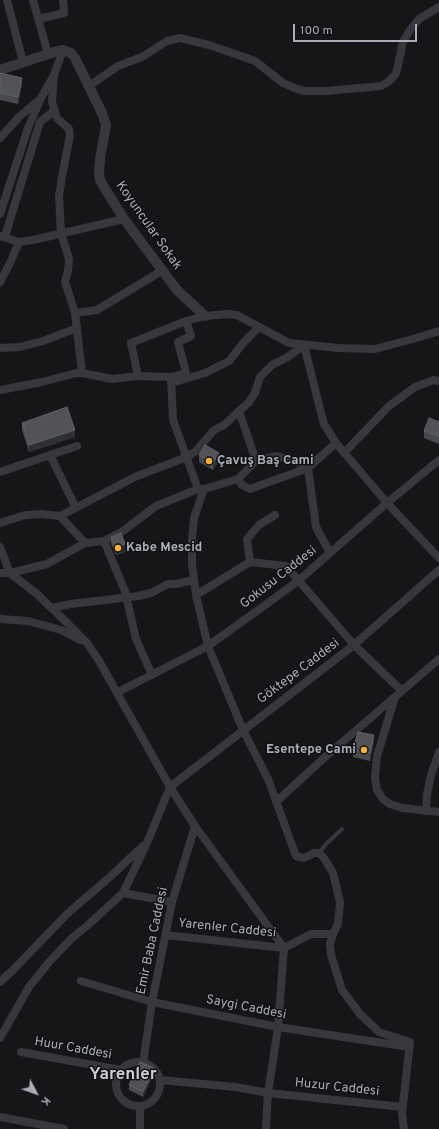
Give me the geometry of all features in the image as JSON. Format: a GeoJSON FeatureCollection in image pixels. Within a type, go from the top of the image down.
{"type":"FeatureCollection","features":[{"type":"Feature","properties":{"kind":"street"},"geometry":{"type":"LineString","coordinates":[[7,0],[23,62]]}},
{"type":"Feature","properties":{"kind":"street"},"geometry":{"type":"LineString","coordinates":[[34,0],[48,54]]}},
{"type":"Feature","properties":{"kind":"street"},"geometry":{"type":"LineString","coordinates":[[39,20],[64,13],[63,0]]}},
{"type":"Feature","properties":{"kind":"street"},"geometry":{"type":"LineString","coordinates":[[89,86],[118,66],[142,57],[167,41],[180,38],[209,45],[255,61],[283,83],[297,89],[327,91],[381,86],[388,82],[398,70],[403,42],[410,30],[419,19],[439,7]]}},
{"type":"Feature","properties":{"kind":"street"},"geometry":{"type":"LineString","coordinates":[[0,70],[63,50]]}},
{"type":"Feature","properties":{"kind":"street"},"geometry":{"type":"LineString","coordinates":[[0,214],[28,128],[41,98],[54,75],[63,50]]}},
{"type":"Feature","properties":{"kind":"street","name":"Koyuncular Sokak"},"geometry":{"type":"LineString","coordinates":[[63,50],[71,53],[75,58],[106,124],[100,159],[100,180],[124,219],[178,290],[205,316]]}},
{"type":"Feature","properties":{"kind":"street"},"geometry":{"type":"LineString","coordinates":[[54,75],[52,102],[54,111],[57,118],[69,129],[70,135],[59,196],[61,234],[69,259],[65,282],[75,313],[82,373]]}},
{"type":"Feature","properties":{"kind":"street"},"geometry":{"type":"LineString","coordinates":[[0,138],[19,117],[41,98]]}},
{"type":"Feature","properties":{"kind":"street"},"geometry":{"type":"LineString","coordinates":[[54,111],[40,122],[2,236],[19,242],[124,219]]}},
{"type":"Feature","properties":{"kind":"street"},"geometry":{"type":"LineString","coordinates":[[0,282],[19,242]]}},
{"type":"Feature","properties":{"kind":"street"},"geometry":{"type":"LineString","coordinates":[[75,313],[97,310],[163,270]]}},
{"type":"Feature","properties":{"kind":"street"},"geometry":{"type":"LineString","coordinates":[[138,376],[131,343],[186,321],[205,316],[228,314],[237,315],[289,343],[338,348],[375,349],[439,331]]}},
{"type":"Feature","properties":{"kind":"street"},"geometry":{"type":"LineString","coordinates":[[171,380],[186,373],[178,342],[191,336],[186,321]]}},
{"type":"Feature","properties":{"kind":"street"},"geometry":{"type":"LineString","coordinates":[[0,390],[82,373],[112,379],[138,376],[171,380],[205,373],[229,361],[244,342],[259,327]]}},
{"type":"Feature","properties":{"kind":"street"},"geometry":{"type":"LineString","coordinates":[[0,348],[20,347],[43,341],[77,328]]}},
{"type":"Feature","properties":{"kind":"street"},"geometry":{"type":"LineString","coordinates":[[0,523],[25,515],[41,514],[60,516],[137,476],[187,458],[196,451],[209,435],[224,425],[249,402],[255,393],[260,377],[272,365],[288,357],[304,345]]}},
{"type":"Feature","properties":{"kind":"street"},"geometry":{"type":"LineString","coordinates":[[304,345],[324,424],[344,453],[387,503],[439,558]]}},
{"type":"Feature","properties":{"kind":"street"},"geometry":{"type":"LineString","coordinates":[[171,380],[173,420],[176,431],[201,489],[194,518],[192,564],[196,595],[208,646],[243,730],[268,779],[296,856],[304,858],[314,853],[319,853],[324,858],[332,873],[340,902],[338,924],[330,944],[331,956],[342,990],[360,1014],[379,1032],[410,1042],[402,1113],[404,1129]]}},
{"type":"Feature","properties":{"kind":"street"},"geometry":{"type":"LineString","coordinates":[[344,453],[389,406],[415,387],[434,380],[439,381]]}},
{"type":"Feature","properties":{"kind":"street"},"geometry":{"type":"LineString","coordinates":[[239,411],[256,461]]}},
{"type":"Feature","properties":{"kind":"street"},"geometry":{"type":"LineString","coordinates":[[238,479],[242,485],[250,489],[308,468],[336,442]]}},
{"type":"Feature","properties":{"kind":"street"},"geometry":{"type":"LineString","coordinates":[[0,472],[77,446]]}},
{"type":"Feature","properties":{"kind":"street"},"geometry":{"type":"LineString","coordinates":[[50,455],[76,508]]}},
{"type":"Feature","properties":{"kind":"street"},"geometry":{"type":"LineString","coordinates":[[0,573],[10,573],[47,564],[85,544],[104,541],[123,531],[156,506],[201,489],[238,479],[256,461],[275,456],[295,461],[308,468]]}},
{"type":"Feature","properties":{"kind":"street","name":"Gokusu Caddesi"},"geometry":{"type":"LineString","coordinates":[[118,692],[208,646],[298,581],[387,503],[439,460]]}},
{"type":"Feature","properties":{"kind":"street"},"geometry":{"type":"LineString","coordinates":[[308,468],[316,527],[330,553]]}},
{"type":"Feature","properties":{"kind":"street"},"geometry":{"type":"LineString","coordinates":[[250,562],[247,539],[259,525],[275,515]]}},
{"type":"Feature","properties":{"kind":"street"},"geometry":{"type":"LineString","coordinates":[[60,516],[85,544]]}},
{"type":"Feature","properties":{"kind":"street"},"geometry":{"type":"LineString","coordinates":[[104,541],[126,598],[136,639],[152,675]]}},
{"type":"Feature","properties":{"kind":"street"},"geometry":{"type":"LineString","coordinates":[[0,547],[10,573],[38,594],[86,643],[98,659],[118,692],[170,787],[195,826],[284,948],[278,1027],[268,1093],[266,1129]]}},
{"type":"Feature","properties":{"kind":"street"},"geometry":{"type":"LineString","coordinates":[[196,595],[250,562],[286,566],[354,646],[402,690]]}},
{"type":"Feature","properties":{"kind":"street","name":"Göktepe Caddesi"},"geometry":{"type":"LineString","coordinates":[[170,787],[354,646],[439,570]]}},
{"type":"Feature","properties":{"kind":"street"},"geometry":{"type":"LineString","coordinates":[[52,608],[71,604],[151,594],[168,584],[176,584],[194,580]]}},
{"type":"Feature","properties":{"kind":"street"},"geometry":{"type":"LineString","coordinates":[[0,618],[28,621],[61,630],[86,643]]}},
{"type":"Feature","properties":{"kind":"street"},"geometry":{"type":"LineString","coordinates":[[277,801],[324,758],[439,659]]}},
{"type":"Feature","properties":{"kind":"street"},"geometry":{"type":"LineString","coordinates":[[395,696],[378,756],[375,778],[377,790],[383,799],[390,804],[402,808],[439,812]]}},
{"type":"Feature","properties":{"kind":"street"},"geometry":{"type":"LineString","coordinates":[[426,811],[431,775],[439,752]]}},
{"type":"Feature","properties":{"kind":"street"},"geometry":{"type":"LineString","coordinates":[[0,1038],[30,987],[50,961],[72,938],[123,893],[147,843],[170,787]]}},
{"type":"Feature","properties":{"kind":"street","name":"Emir Baba Caddesi"},"geometry":{"type":"LineString","coordinates":[[143,1063],[152,1002],[172,902],[195,826]]}},
{"type":"Feature","properties":{"kind":"street"},"geometry":{"type":"LineString","coordinates":[[0,982],[68,913],[147,843]]}},
{"type":"Feature","properties":{"kind":"street"},"geometry":{"type":"LineString","coordinates":[[123,893],[172,902]]}},
{"type":"Feature","properties":{"kind":"street"},"geometry":{"type":"LineString","coordinates":[[284,948],[312,934],[333,934]]}},
{"type":"Feature","properties":{"kind":"street","name":"Yarenler Caddesi"},"geometry":{"type":"LineString","coordinates":[[166,935],[284,948]]}},
{"type":"Feature","properties":{"kind":"street","name":"Saygi Caddesi"},"geometry":{"type":"LineString","coordinates":[[80,981],[152,1002],[278,1027],[410,1047]]}},
{"type":"Feature","properties":{"kind":"street","name":"Huur Caddesi"},"geometry":{"type":"LineString","coordinates":[[22,1052],[121,1070]]}},
{"type":"Feature","properties":{"kind":"street"},"geometry":{"type":"LineString","coordinates":[[135,1062],[143,1063],[154,1069],[160,1080],[160,1089],[156,1098],[149,1104],[140,1107],[131,1106],[124,1102],[118,1095],[116,1078],[121,1070],[127,1065],[135,1062]]}},
{"type":"Feature","properties":{"kind":"street","name":"Huzur Caddesi"},"geometry":{"type":"LineString","coordinates":[[160,1080],[236,1087],[268,1093],[403,1107]]}},
{"type":"Feature","properties":{"kind":"street"},"geometry":{"type":"LineString","coordinates":[[140,1107],[140,1129]]}},
{"type":"Feature","properties":{"kind":"street"},"geometry":{"type":"LineString","coordinates":[[0,1117],[64,1129]]}},
{"type":"Feature","properties":{"kind":"lane"},"geometry":{"type":"LineString","coordinates":[[319,853],[342,829]]}},
{"type":"Feature","properties":{"kind":"building"},"geometry":{"type":"Polygon","coordinates":[[[0,73],[22,78],[18,97],[0,93],[0,73]]]}},
{"type":"Feature","properties":{"kind":"building"},"geometry":{"type":"Polygon","coordinates":[[[67,407],[75,430],[29,445],[22,423],[67,407]]]}},
{"type":"Feature","properties":{"kind":"building"},"geometry":{"type":"Polygon","coordinates":[[[429,418],[439,422],[439,436],[424,431],[429,418]]]}},
{"type":"Feature","properties":{"kind":"building"},"geometry":{"type":"Polygon","coordinates":[[[205,445],[219,453],[213,463],[199,455],[205,445]]]}},
{"type":"Feature","properties":{"kind":"building"},"geometry":{"type":"Polygon","coordinates":[[[121,533],[125,544],[116,548],[111,537],[121,533]]]}},
{"type":"Feature","properties":{"kind":"building"},"geometry":{"type":"Polygon","coordinates":[[[358,732],[374,735],[370,753],[353,750],[358,732]]]}},
{"type":"Feature","properties":{"kind":"building"},"geometry":{"type":"Polygon","coordinates":[[[140,1062],[154,1068],[143,1092],[129,1085],[140,1062]]]}},
{"type":"Feature","properties":{"kind":"place","name":"Çavuş Baş Cami"},"geometry":{"type":"Point","coordinates":[209,461]}},
{"type":"Feature","properties":{"kind":"place","name":"Kabe Mescid"},"geometry":{"type":"Point","coordinates":[118,548]}},
{"type":"Feature","properties":{"kind":"place","name":"Esentepe Cami"},"geometry":{"type":"Point","coordinates":[364,750]}},
{"type":"Feature","properties":{"kind":"district","name":"Yarenler"},"geometry":{"type":"Point","coordinates":[123,1076]}}]}
